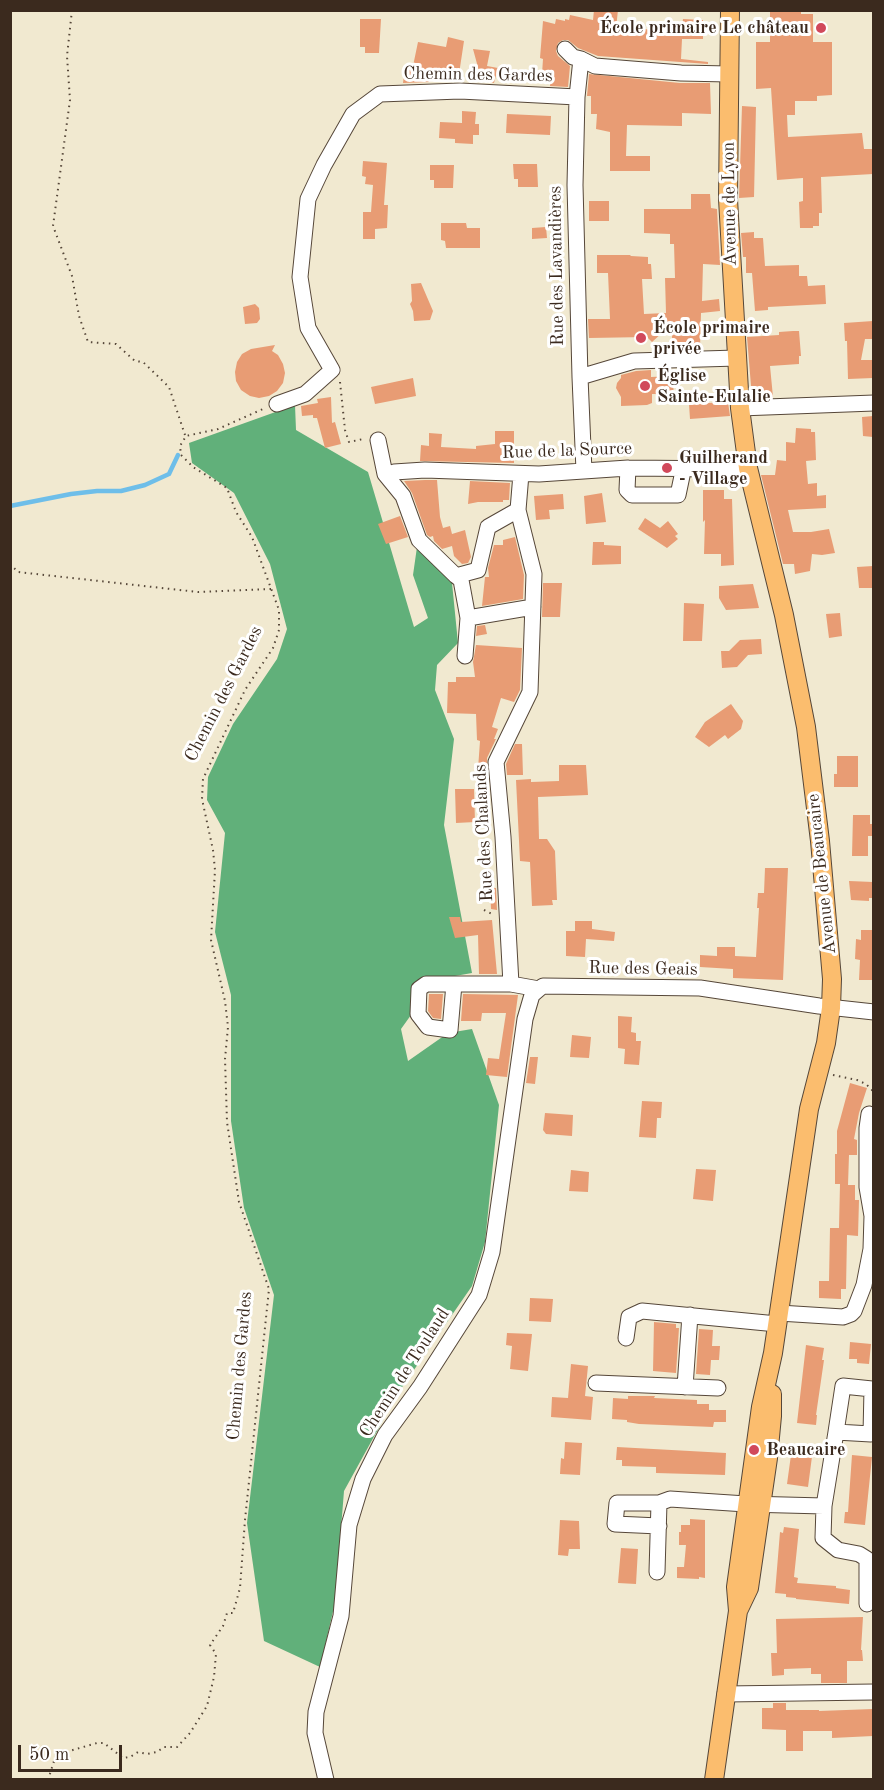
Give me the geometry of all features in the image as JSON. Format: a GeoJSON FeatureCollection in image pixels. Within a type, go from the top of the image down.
{"type":"FeatureCollection","features":[{"type":"Feature","properties":{"kind":"main road","name":"Avenue de Lyon"},"geometry":{"type":"LineString","coordinates":[[730,10],[728,199],[740,403]]}},
{"type":"Feature","properties":{"kind":"main road","name":"Avenue de Beaucaire"},"geometry":{"type":"LineString","coordinates":[[714,1779],[738,1611],[749,1588],[754,1504],[772,1416],[773,1353],[809,1109],[826,1042],[832,979],[821,852],[806,727],[784,615],[748,468],[740,403]]}},
{"type":"Feature","properties":{"kind":"street"},"geometry":{"type":"LineString","coordinates":[[564,49],[573,57],[595,66],[681,73],[729,74]]}},
{"type":"Feature","properties":{"kind":"street","name":"Rue des Lavandières"},"geometry":{"type":"LineString","coordinates":[[581,59],[577,98],[575,186],[584,471]]}},
{"type":"Feature","properties":{"kind":"street","name":"Chemin des Gardes"},"geometry":{"type":"LineString","coordinates":[[333,370],[308,328],[300,277],[308,199],[353,114],[380,94],[418,91],[460,91],[577,98]]}},
{"type":"Feature","properties":{"kind":"street"},"geometry":{"type":"LineString","coordinates":[[580,377],[634,361],[737,358]]}},
{"type":"Feature","properties":{"kind":"street"},"geometry":{"type":"LineString","coordinates":[[277,404],[305,394],[333,370]]}},
{"type":"Feature","properties":{"kind":"street"},"geometry":{"type":"LineString","coordinates":[[740,403],[873,404]]}},
{"type":"Feature","properties":{"kind":"street"},"geometry":{"type":"LineString","coordinates":[[378,440],[385,474],[403,495],[419,540],[461,580],[468,618],[465,656]]}},
{"type":"Feature","properties":{"kind":"street"},"geometry":{"type":"LineString","coordinates":[[628,468],[627,489],[632,495],[678,495],[682,468]]}},
{"type":"Feature","properties":{"kind":"street","name":"Rue de la Source"},"geometry":{"type":"LineString","coordinates":[[388,476],[394,472],[425,470],[550,474],[628,468],[748,468]]}},
{"type":"Feature","properties":{"kind":"street","name":"Rue des Chalands"},"geometry":{"type":"LineString","coordinates":[[511,984],[503,837],[496,762],[531,692],[534,574],[518,510],[522,474]]}},
{"type":"Feature","properties":{"kind":"street"},"geometry":{"type":"LineString","coordinates":[[456,576],[478,570],[488,527],[518,510]]}},
{"type":"Feature","properties":{"kind":"street"},"geometry":{"type":"LineString","coordinates":[[468,618],[533,608]]}},
{"type":"Feature","properties":{"kind":"street","name":"Rue des Geais"},"geometry":{"type":"LineString","coordinates":[[454,984],[511,984],[539,989],[543,986],[699,988],[873,1012]]}},
{"type":"Feature","properties":{"kind":"street","name":"Chemin de Toulaud"},"geometry":{"type":"LineString","coordinates":[[326,1779],[315,1733],[316,1712],[341,1616],[349,1525],[363,1479],[385,1435],[420,1387],[479,1294],[492,1252],[525,1019],[532,995],[539,989]]}},
{"type":"Feature","properties":{"kind":"street"},"geometry":{"type":"LineString","coordinates":[[626,1338],[629,1317],[642,1311],[778,1318],[843,1317],[851,1314],[864,1285],[871,1249],[872,1216],[867,1186],[869,1114]]}},
{"type":"Feature","properties":{"kind":"street"},"geometry":{"type":"LineString","coordinates":[[685,1387],[690,1315]]}},
{"type":"Feature","properties":{"kind":"street"},"geometry":{"type":"LineString","coordinates":[[596,1383],[718,1388]]}},
{"type":"Feature","properties":{"kind":"street"},"geometry":{"type":"LineString","coordinates":[[836,1432],[824,1506],[823,1538],[838,1550],[859,1554],[867,1559],[867,1604]]}},
{"type":"Feature","properties":{"kind":"street"},"geometry":{"type":"LineString","coordinates":[[659,1526],[615,1524],[617,1503],[659,1503],[670,1499],[824,1506]]}},
{"type":"Feature","properties":{"kind":"street"},"geometry":{"type":"LineString","coordinates":[[657,1572],[659,1503]]}},
{"type":"Feature","properties":{"kind":"street"},"geometry":{"type":"LineString","coordinates":[[725,1694],[873,1692]]}},
{"type":"Feature","properties":{"kind":"path"},"geometry":{"type":"LineString","coordinates":[[72,10],[67,56],[70,100],[53,226],[72,276],[79,316],[88,342],[116,344],[135,361],[143,362],[150,368],[169,387],[186,436],[218,429],[277,404]]}},
{"type":"Feature","properties":{"kind":"path"},"geometry":{"type":"LineString","coordinates":[[333,370],[340,380],[345,430],[349,442],[372,438],[378,440]]}},
{"type":"Feature","properties":{"kind":"path","name":"Chemin des Gardes"},"geometry":{"type":"LineString","coordinates":[[48,1779],[56,1758],[66,1752],[97,1743],[104,1743],[123,1758],[138,1752],[147,1754],[157,1752],[164,1747],[177,1747],[190,1733],[207,1706],[214,1677],[216,1654],[210,1645],[223,1626],[227,1613],[233,1613],[240,1588],[269,1289],[239,1202],[227,1122],[225,1059],[228,1027],[225,1001],[211,940],[215,870],[202,799],[203,779],[231,719],[245,690],[273,648],[279,630],[279,610],[252,537],[236,512],[227,488],[193,467],[181,455],[180,446],[186,436]]}},
{"type":"Feature","properties":{"kind":"path"},"geometry":{"type":"LineString","coordinates":[[10,564],[18,572],[198,592],[271,589]]}},
{"type":"Feature","properties":{"kind":"path"},"geometry":{"type":"LineString","coordinates":[[832,1075],[857,1080],[866,1084],[873,1092]]}},
{"type":"Feature","properties":{"kind":"green space"},"geometry":{"type":"Polygon","coordinates":[[[295,405],[296,430],[368,472],[414,627],[428,618],[413,575],[417,547],[452,583],[458,643],[437,665],[435,690],[454,739],[444,825],[472,973],[415,983],[411,1015],[401,1029],[408,1061],[448,1033],[472,1029],[499,1105],[485,1242],[472,1286],[398,1393],[344,1491],[335,1603],[320,1667],[264,1641],[247,1523],[274,1295],[244,1208],[231,1121],[231,995],[215,932],[225,833],[207,800],[208,777],[233,724],[277,659],[287,629],[270,564],[234,493],[192,463],[189,443],[295,405]]]}},
{"type":"Feature","properties":{"kind":"building"},"geometry":{"type":"Polygon","coordinates":[[[594,10],[618,10],[616,28],[663,30],[664,26],[682,26],[683,19],[703,20],[703,39],[682,39],[681,59],[708,62],[708,64],[598,56],[578,48],[568,40],[563,40],[558,43],[556,51],[558,56],[570,66],[568,87],[550,86],[551,74],[542,74],[543,59],[540,58],[543,21],[555,24],[556,19],[569,20],[570,15],[593,20],[594,10]]]}},
{"type":"Feature","properties":{"kind":"building"},"geometry":{"type":"Polygon","coordinates":[[[770,10],[801,10],[801,14],[813,14],[813,42],[832,42],[832,95],[817,96],[817,101],[795,101],[795,115],[787,115],[788,137],[862,133],[864,149],[873,149],[873,174],[821,177],[822,213],[819,213],[819,226],[813,226],[813,228],[800,228],[799,202],[803,201],[803,178],[777,180],[771,88],[756,89],[756,42],[770,42],[770,10]]]}},
{"type":"Feature","properties":{"kind":"building"},"geometry":{"type":"Polygon","coordinates":[[[360,19],[381,19],[379,53],[365,53],[365,47],[360,47],[360,19]]]}},
{"type":"Feature","properties":{"kind":"building"},"geometry":{"type":"Polygon","coordinates":[[[448,37],[464,41],[459,74],[425,70],[431,82],[403,83],[405,66],[413,66],[418,42],[446,47],[448,37]]]}},
{"type":"Feature","properties":{"kind":"building"},"geometry":{"type":"Polygon","coordinates":[[[473,49],[490,51],[487,66],[498,68],[494,83],[482,82],[473,49]]]}},
{"type":"Feature","properties":{"kind":"building"},"geometry":{"type":"Polygon","coordinates":[[[589,74],[680,83],[710,83],[711,114],[682,113],[682,126],[627,125],[626,156],[650,156],[650,171],[610,171],[610,132],[596,129],[597,114],[591,114],[591,96],[587,96],[589,74]]]}},
{"type":"Feature","properties":{"kind":"building"},"geometry":{"type":"Polygon","coordinates":[[[742,106],[756,107],[754,197],[739,198],[742,106]]]}},
{"type":"Feature","properties":{"kind":"building"},"geometry":{"type":"Polygon","coordinates":[[[462,111],[476,112],[475,124],[479,124],[479,135],[473,135],[473,144],[455,143],[455,139],[439,138],[440,122],[462,123],[462,111]]]}},
{"type":"Feature","properties":{"kind":"building"},"geometry":{"type":"Polygon","coordinates":[[[507,114],[551,116],[550,135],[506,133],[507,114]]]}},
{"type":"Feature","properties":{"kind":"building"},"geometry":{"type":"Polygon","coordinates":[[[363,161],[387,163],[384,205],[388,205],[387,228],[375,229],[375,239],[363,239],[363,212],[371,212],[373,185],[365,184],[366,177],[362,176],[363,161]]]}},
{"type":"Feature","properties":{"kind":"building"},"geometry":{"type":"Polygon","coordinates":[[[513,164],[537,164],[538,187],[518,187],[518,179],[514,179],[513,164]]]}},
{"type":"Feature","properties":{"kind":"building"},"geometry":{"type":"Polygon","coordinates":[[[430,165],[454,165],[453,188],[434,188],[434,180],[430,180],[430,165]]]}},
{"type":"Feature","properties":{"kind":"building"},"geometry":{"type":"Polygon","coordinates":[[[691,194],[710,194],[711,208],[717,209],[720,265],[703,264],[702,301],[719,299],[720,311],[701,313],[700,349],[672,350],[672,324],[652,342],[647,337],[589,338],[588,319],[610,319],[608,273],[597,273],[597,255],[648,257],[652,279],[642,279],[644,314],[666,313],[665,278],[675,278],[674,244],[670,244],[670,234],[644,233],[644,209],[691,209],[691,194]]]}},
{"type":"Feature","properties":{"kind":"building"},"geometry":{"type":"Polygon","coordinates":[[[589,201],[609,201],[609,221],[589,221],[589,201]]]}},
{"type":"Feature","properties":{"kind":"building"},"geometry":{"type":"Polygon","coordinates":[[[441,223],[466,223],[467,228],[480,228],[480,248],[446,248],[445,241],[441,240],[441,223]]]}},
{"type":"Feature","properties":{"kind":"building"},"geometry":{"type":"Polygon","coordinates":[[[546,227],[547,238],[532,239],[532,228],[546,227]]]}},
{"type":"Feature","properties":{"kind":"building"},"geometry":{"type":"Polygon","coordinates":[[[754,232],[754,238],[763,238],[765,266],[799,265],[799,276],[807,276],[808,286],[825,285],[826,304],[768,307],[768,310],[755,311],[752,273],[746,273],[746,257],[743,257],[741,233],[754,232]]]}},
{"type":"Feature","properties":{"kind":"building"},"geometry":{"type":"Polygon","coordinates":[[[421,283],[433,311],[430,320],[414,321],[410,304],[412,301],[411,284],[421,283]]]}},
{"type":"Feature","properties":{"kind":"building"},"geometry":{"type":"Polygon","coordinates":[[[255,304],[259,308],[260,319],[257,323],[245,324],[243,307],[255,304]]]}},
{"type":"Feature","properties":{"kind":"building"},"geometry":{"type":"Polygon","coordinates":[[[873,321],[873,339],[865,339],[861,360],[873,360],[873,378],[848,379],[844,323],[873,321]]]}},
{"type":"Feature","properties":{"kind":"building"},"geometry":{"type":"Polygon","coordinates":[[[799,331],[801,356],[799,356],[799,364],[770,366],[773,397],[752,398],[747,337],[799,331]]]}},
{"type":"Feature","properties":{"kind":"building"},"geometry":{"type":"Polygon","coordinates":[[[275,345],[272,351],[278,355],[283,364],[285,373],[283,383],[269,396],[259,398],[250,396],[241,390],[236,381],[237,362],[242,354],[251,349],[275,345]]]}},
{"type":"Feature","properties":{"kind":"building","name":"Église Sainte-Eulalie"},"geometry":{"type":"Polygon","coordinates":[[[651,370],[651,377],[672,376],[674,394],[652,394],[652,403],[647,405],[621,406],[621,397],[616,388],[621,375],[651,370]]]}},
{"type":"Feature","properties":{"kind":"building"},"geometry":{"type":"Polygon","coordinates":[[[413,378],[416,396],[375,404],[371,387],[413,378]]]}},
{"type":"Feature","properties":{"kind":"building"},"geometry":{"type":"Polygon","coordinates":[[[331,397],[332,423],[335,422],[341,444],[325,448],[317,418],[313,418],[313,415],[302,416],[301,406],[318,403],[317,399],[331,397]]]}},
{"type":"Feature","properties":{"kind":"building"},"geometry":{"type":"Polygon","coordinates":[[[728,402],[730,416],[690,419],[689,404],[728,402]]]}},
{"type":"Feature","properties":{"kind":"building"},"geometry":{"type":"Polygon","coordinates":[[[873,416],[873,437],[863,436],[862,417],[873,416]]]}},
{"type":"Feature","properties":{"kind":"building"},"geometry":{"type":"Polygon","coordinates":[[[796,428],[811,429],[811,432],[815,432],[816,460],[806,461],[808,484],[817,483],[817,496],[826,495],[826,508],[788,510],[793,532],[829,529],[835,553],[812,554],[810,571],[795,574],[794,564],[783,564],[761,475],[775,475],[777,460],[786,461],[786,442],[795,443],[796,428]]]}},
{"type":"Feature","properties":{"kind":"building"},"geometry":{"type":"Polygon","coordinates":[[[495,431],[514,431],[514,463],[420,461],[421,445],[429,446],[429,433],[442,434],[441,447],[476,449],[476,446],[495,444],[495,431]]]}},
{"type":"Feature","properties":{"kind":"building"},"geometry":{"type":"Polygon","coordinates":[[[437,480],[443,528],[450,526],[452,534],[465,530],[471,557],[468,563],[462,564],[454,556],[452,546],[442,549],[434,541],[433,536],[427,535],[412,493],[404,481],[437,480]]]}},
{"type":"Feature","properties":{"kind":"building"},"geometry":{"type":"Polygon","coordinates":[[[470,481],[510,483],[509,500],[468,504],[470,481]]]}},
{"type":"Feature","properties":{"kind":"building"},"geometry":{"type":"Polygon","coordinates":[[[703,490],[724,490],[724,499],[732,499],[734,565],[721,566],[721,554],[704,554],[703,490]]]}},
{"type":"Feature","properties":{"kind":"building"},"geometry":{"type":"Polygon","coordinates":[[[602,493],[606,522],[586,524],[584,496],[602,493]]]}},
{"type":"Feature","properties":{"kind":"building"},"geometry":{"type":"Polygon","coordinates":[[[563,494],[564,509],[549,510],[550,519],[536,520],[534,496],[563,494]]]}},
{"type":"Feature","properties":{"kind":"building"},"geometry":{"type":"Polygon","coordinates":[[[400,516],[408,537],[386,544],[378,524],[400,516]]]}},
{"type":"Feature","properties":{"kind":"building"},"geometry":{"type":"Polygon","coordinates":[[[645,518],[660,528],[668,521],[678,534],[675,536],[678,539],[667,548],[638,529],[645,518]]]}},
{"type":"Feature","properties":{"kind":"building"},"geometry":{"type":"Polygon","coordinates":[[[515,537],[524,575],[523,599],[482,606],[485,577],[489,577],[488,568],[494,545],[503,545],[503,540],[515,537]]]}},
{"type":"Feature","properties":{"kind":"building"},"geometry":{"type":"Polygon","coordinates":[[[593,542],[621,546],[621,564],[592,565],[593,542]]]}},
{"type":"Feature","properties":{"kind":"building"},"geometry":{"type":"Polygon","coordinates":[[[873,566],[873,588],[859,588],[857,567],[873,566]]]}},
{"type":"Feature","properties":{"kind":"building"},"geometry":{"type":"Polygon","coordinates":[[[543,583],[562,583],[560,617],[542,617],[543,583]]]}},
{"type":"Feature","properties":{"kind":"building"},"geometry":{"type":"Polygon","coordinates":[[[753,584],[759,608],[726,610],[719,598],[719,586],[753,584]]]}},
{"type":"Feature","properties":{"kind":"building"},"geometry":{"type":"Polygon","coordinates":[[[684,603],[704,604],[702,641],[683,641],[684,603]]]}},
{"type":"Feature","properties":{"kind":"building"},"geometry":{"type":"Polygon","coordinates":[[[840,613],[842,636],[829,638],[826,614],[840,613]]]}},
{"type":"Feature","properties":{"kind":"building"},"geometry":{"type":"Polygon","coordinates":[[[485,625],[487,634],[476,636],[477,626],[485,625]]]}},
{"type":"Feature","properties":{"kind":"building"},"geometry":{"type":"Polygon","coordinates":[[[761,639],[762,654],[748,655],[737,667],[722,668],[721,651],[729,651],[740,640],[761,639]]]}},
{"type":"Feature","properties":{"kind":"building"},"geometry":{"type":"Polygon","coordinates":[[[476,645],[522,648],[520,690],[514,702],[501,698],[492,727],[498,729],[487,758],[488,783],[477,783],[480,741],[477,740],[476,714],[447,713],[448,682],[456,682],[456,677],[475,677],[473,662],[476,645]]]}},
{"type":"Feature","properties":{"kind":"building"},"geometry":{"type":"Polygon","coordinates":[[[731,704],[743,721],[741,729],[728,739],[725,735],[709,747],[695,737],[705,722],[731,704]]]}},
{"type":"Feature","properties":{"kind":"building"},"geometry":{"type":"Polygon","coordinates":[[[515,744],[522,744],[523,775],[507,775],[506,764],[515,744]]]}},
{"type":"Feature","properties":{"kind":"building"},"geometry":{"type":"Polygon","coordinates":[[[837,756],[858,756],[858,787],[834,787],[837,756]]]}},
{"type":"Feature","properties":{"kind":"building"},"geometry":{"type":"Polygon","coordinates":[[[559,765],[586,765],[588,795],[538,797],[539,839],[547,839],[555,851],[557,900],[552,900],[553,905],[532,906],[530,862],[520,861],[516,780],[559,781],[559,765]]]}},
{"type":"Feature","properties":{"kind":"building"},"geometry":{"type":"Polygon","coordinates":[[[455,789],[474,789],[475,822],[456,823],[455,789]]]}},
{"type":"Feature","properties":{"kind":"building"},"geometry":{"type":"Polygon","coordinates":[[[853,815],[870,815],[873,836],[868,836],[868,856],[852,856],[853,815]]]}},
{"type":"Feature","properties":{"kind":"building"},"geometry":{"type":"Polygon","coordinates":[[[765,868],[788,868],[783,980],[733,978],[733,969],[700,967],[700,955],[717,956],[717,947],[735,947],[735,956],[756,957],[758,893],[764,893],[765,868]]]}},
{"type":"Feature","properties":{"kind":"building"},"geometry":{"type":"Polygon","coordinates":[[[849,881],[873,882],[873,898],[869,898],[869,901],[851,900],[849,881]]]}},
{"type":"Feature","properties":{"kind":"building"},"geometry":{"type":"Polygon","coordinates":[[[490,888],[496,888],[497,910],[491,909],[490,888]]]}},
{"type":"Feature","properties":{"kind":"building"},"geometry":{"type":"Polygon","coordinates":[[[449,917],[460,917],[461,922],[492,920],[497,974],[479,974],[478,935],[455,938],[449,917]]]}},
{"type":"Feature","properties":{"kind":"building"},"geometry":{"type":"Polygon","coordinates":[[[575,921],[592,921],[592,929],[615,932],[614,941],[586,939],[585,957],[566,956],[566,931],[575,931],[575,921]]]}},
{"type":"Feature","properties":{"kind":"building"},"geometry":{"type":"Polygon","coordinates":[[[861,930],[873,930],[873,980],[859,980],[860,960],[855,959],[856,939],[861,940],[861,930]]]}},
{"type":"Feature","properties":{"kind":"building"},"geometry":{"type":"Polygon","coordinates":[[[429,994],[443,994],[441,1019],[433,1018],[428,1011],[429,994]]]}},
{"type":"Feature","properties":{"kind":"building"},"geometry":{"type":"Polygon","coordinates":[[[463,994],[518,995],[507,1077],[486,1075],[488,1058],[499,1059],[506,1013],[482,1013],[481,1021],[461,1021],[463,994]]]}},
{"type":"Feature","properties":{"kind":"building"},"geometry":{"type":"Polygon","coordinates":[[[618,1016],[632,1017],[631,1032],[636,1033],[636,1041],[641,1041],[639,1065],[624,1064],[625,1049],[618,1048],[618,1016]]]}},
{"type":"Feature","properties":{"kind":"building"},"geometry":{"type":"Polygon","coordinates":[[[572,1035],[591,1037],[589,1058],[570,1057],[572,1035]]]}},
{"type":"Feature","properties":{"kind":"building"},"geometry":{"type":"Polygon","coordinates":[[[530,1057],[538,1057],[535,1084],[526,1083],[530,1057]]]}},
{"type":"Feature","properties":{"kind":"building"},"geometry":{"type":"Polygon","coordinates":[[[850,1083],[867,1088],[854,1139],[857,1140],[857,1155],[849,1155],[848,1185],[855,1185],[855,1200],[859,1200],[858,1236],[847,1235],[846,1289],[841,1289],[841,1299],[819,1298],[819,1281],[829,1281],[830,1228],[839,1228],[840,1184],[835,1184],[835,1154],[837,1154],[837,1131],[850,1083]]]}},
{"type":"Feature","properties":{"kind":"building"},"geometry":{"type":"Polygon","coordinates":[[[642,1101],[662,1102],[661,1118],[657,1118],[656,1138],[639,1137],[642,1101]]]}},
{"type":"Feature","properties":{"kind":"building"},"geometry":{"type":"Polygon","coordinates":[[[545,1113],[573,1115],[572,1136],[546,1134],[543,1130],[545,1113]]]}},
{"type":"Feature","properties":{"kind":"building"},"geometry":{"type":"Polygon","coordinates":[[[696,1169],[716,1170],[713,1201],[693,1199],[696,1169]]]}},
{"type":"Feature","properties":{"kind":"building"},"geometry":{"type":"Polygon","coordinates":[[[571,1170],[589,1172],[588,1192],[569,1191],[571,1170]]]}},
{"type":"Feature","properties":{"kind":"building"},"geometry":{"type":"Polygon","coordinates":[[[530,1298],[553,1299],[551,1322],[529,1321],[530,1298]]]}},
{"type":"Feature","properties":{"kind":"building"},"geometry":{"type":"Polygon","coordinates":[[[654,1322],[676,1324],[676,1328],[679,1328],[676,1373],[653,1371],[654,1322]]]}},
{"type":"Feature","properties":{"kind":"building"},"geometry":{"type":"Polygon","coordinates":[[[699,1329],[713,1330],[712,1346],[720,1346],[719,1360],[711,1360],[710,1375],[696,1374],[699,1329]]]}},
{"type":"Feature","properties":{"kind":"building"},"geometry":{"type":"Polygon","coordinates":[[[507,1333],[532,1334],[528,1371],[510,1369],[512,1346],[506,1345],[507,1333]]]}},
{"type":"Feature","properties":{"kind":"building"},"geometry":{"type":"Polygon","coordinates":[[[850,1342],[871,1344],[869,1364],[857,1363],[857,1359],[849,1359],[850,1342]]]}},
{"type":"Feature","properties":{"kind":"building"},"geometry":{"type":"Polygon","coordinates":[[[806,1345],[824,1348],[816,1425],[797,1423],[806,1345]]]}},
{"type":"Feature","properties":{"kind":"building"},"geometry":{"type":"Polygon","coordinates":[[[571,1364],[588,1366],[585,1396],[593,1397],[591,1420],[551,1417],[552,1397],[568,1398],[571,1364]]]}},
{"type":"Feature","properties":{"kind":"building"},"geometry":{"type":"Polygon","coordinates":[[[628,1396],[697,1400],[697,1404],[709,1404],[709,1410],[726,1410],[726,1422],[714,1422],[713,1427],[639,1424],[612,1419],[613,1398],[628,1399],[628,1396]]]}},
{"type":"Feature","properties":{"kind":"building"},"geometry":{"type":"Polygon","coordinates":[[[565,1442],[582,1443],[580,1475],[560,1474],[565,1442]]]}},
{"type":"Feature","properties":{"kind":"building"},"geometry":{"type":"Polygon","coordinates":[[[617,1447],[726,1453],[725,1475],[656,1473],[656,1467],[622,1466],[622,1460],[616,1460],[617,1447]]]}},
{"type":"Feature","properties":{"kind":"building"},"geometry":{"type":"Polygon","coordinates":[[[796,1447],[813,1449],[808,1487],[787,1484],[791,1455],[795,1455],[796,1447]]]}},
{"type":"Feature","properties":{"kind":"building"},"geometry":{"type":"Polygon","coordinates":[[[852,1455],[872,1457],[865,1525],[844,1523],[845,1512],[848,1512],[852,1455]]]}},
{"type":"Feature","properties":{"kind":"building"},"geometry":{"type":"Polygon","coordinates":[[[690,1519],[705,1520],[705,1578],[677,1578],[677,1567],[684,1567],[686,1545],[679,1545],[679,1532],[681,1532],[681,1525],[690,1525],[690,1519]]]}},
{"type":"Feature","properties":{"kind":"building"},"geometry":{"type":"Polygon","coordinates":[[[560,1520],[579,1521],[580,1549],[569,1549],[568,1556],[558,1555],[560,1520]]]}},
{"type":"Feature","properties":{"kind":"building"},"geometry":{"type":"Polygon","coordinates":[[[784,1527],[799,1529],[794,1577],[798,1578],[797,1583],[836,1586],[836,1588],[850,1590],[849,1604],[796,1599],[786,1597],[786,1594],[775,1593],[780,1532],[783,1533],[784,1527]]]}},
{"type":"Feature","properties":{"kind":"building"},"geometry":{"type":"Polygon","coordinates":[[[621,1548],[638,1549],[636,1584],[618,1583],[621,1548]]]}},
{"type":"Feature","properties":{"kind":"building"},"geometry":{"type":"Polygon","coordinates":[[[863,1617],[861,1650],[863,1661],[847,1661],[847,1683],[821,1683],[821,1674],[811,1674],[811,1668],[784,1669],[784,1675],[772,1676],[771,1653],[777,1653],[776,1619],[863,1617]]]}},
{"type":"Feature","properties":{"kind":"building"},"geometry":{"type":"Polygon","coordinates":[[[773,1703],[786,1703],[786,1710],[873,1709],[873,1736],[832,1738],[832,1731],[803,1731],[803,1751],[786,1751],[786,1730],[762,1729],[762,1708],[773,1708],[773,1703]]]}},
{"type":"Feature","properties":{"kind":"waterway"},"geometry":{"type":"LineString","coordinates":[[10,506],[71,494],[121,491],[145,485],[169,474],[178,455]]}},
{"type":"Feature","properties":{"kind":"place","name":"École primaire Le château"},"geometry":{"type":"Point","coordinates":[821,28]}},
{"type":"Feature","properties":{"kind":"place","name":"École primaire privée"},"geometry":{"type":"Point","coordinates":[641,338]}},
{"type":"Feature","properties":{"kind":"place","name":"Église Sainte-Eulalie"},"geometry":{"type":"Point","coordinates":[645,386]}},
{"type":"Feature","properties":{"kind":"place","name":"Guilherand - Village"},"geometry":{"type":"Point","coordinates":[667,468]}},
{"type":"Feature","properties":{"kind":"place","name":"Beaucaire"},"geometry":{"type":"Point","coordinates":[754,1450]}}]}
